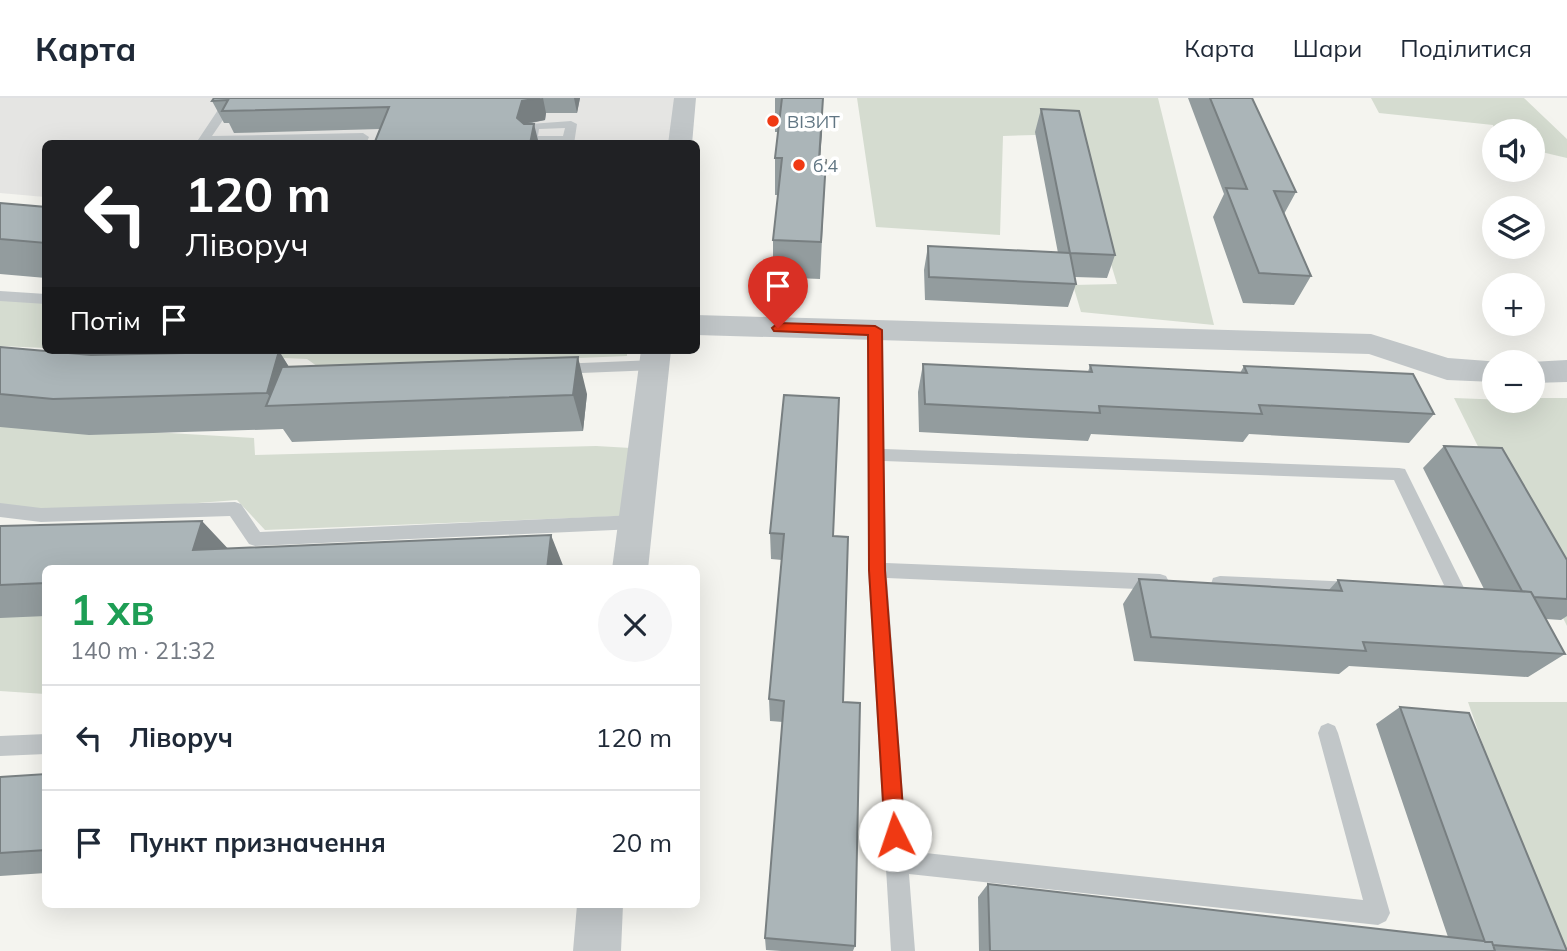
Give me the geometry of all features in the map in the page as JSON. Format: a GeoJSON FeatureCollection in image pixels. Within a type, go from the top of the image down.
{"type":"FeatureCollection","features":[{"type":"Feature","properties":{"kind":"street"},"geometry":{"type":"LineString","coordinates":[[680,140],[685,98]]}},
{"type":"Feature","properties":{"kind":"street"},"geometry":{"type":"LineString","coordinates":[[700,326],[1371,344],[1447,369],[1482,370]]}},
{"type":"Feature","properties":{"kind":"street"},"geometry":{"type":"LineString","coordinates":[[631,565],[655,357]]}},
{"type":"Feature","properties":{"kind":"street"},"geometry":{"type":"LineString","coordinates":[[1545,372],[1567,371]]}},
{"type":"Feature","properties":{"kind":"street"},"geometry":{"type":"LineString","coordinates":[[597,951],[600,908]]}},
{"type":"Feature","properties":{"kind":"lane"},"geometry":{"type":"LineString","coordinates":[[204,140],[232,98]]}},
{"type":"Feature","properties":{"kind":"lane"},"geometry":{"type":"LineString","coordinates":[[204,140],[363,137],[362,140]]}},
{"type":"Feature","properties":{"kind":"lane"},"geometry":{"type":"LineString","coordinates":[[0,296],[42,299]]}},
{"type":"Feature","properties":{"kind":"lane"},"geometry":{"type":"LineString","coordinates":[[875,330],[877,570],[902,951]]}},
{"type":"Feature","properties":{"kind":"lane"},"geometry":{"type":"LineString","coordinates":[[544,370],[655,357]]}},
{"type":"Feature","properties":{"kind":"lane"},"geometry":{"type":"LineString","coordinates":[[878,455],[1399,474],[1458,594],[1431,593]]}},
{"type":"Feature","properties":{"kind":"lane"},"geometry":{"type":"LineString","coordinates":[[0,510],[41,515],[235,509],[255,539],[636,522]]}},
{"type":"Feature","properties":{"kind":"lane"},"geometry":{"type":"LineString","coordinates":[[877,570],[1375,590]]}},
{"type":"Feature","properties":{"kind":"lane"},"geometry":{"type":"LineString","coordinates":[[896,861],[1378,913],[1328,733]]}},
{"type":"Feature","properties":{"kind":"lane"},"geometry":{"type":"LineString","coordinates":[[0,746],[42,744]]}},
{"type":"Feature","properties":{"kind":"shaded area"},"geometry":{"type":"Polygon","coordinates":[[[0,98],[685,98],[680,140],[42,140],[42,197],[0,193],[0,98]]]}},
{"type":"Feature","properties":{"kind":"shaded area"},"geometry":{"type":"Polygon","coordinates":[[[857,98],[1158,98],[1214,325],[1081,312],[1073,285],[1117,284],[1072,134],[1003,136],[1000,235],[876,227],[857,98]]]}},
{"type":"Feature","properties":{"kind":"shaded area"},"geometry":{"type":"Polygon","coordinates":[[[1371,98],[1524,98],[1567,139],[1567,158],[1545,153],[1545,119],[1482,119],[1482,124],[1379,113],[1371,98]]]}},
{"type":"Feature","properties":{"kind":"shaded area"},"geometry":{"type":"Polygon","coordinates":[[[0,295],[42,297],[42,348],[0,346],[0,295]]]}},
{"type":"Feature","properties":{"kind":"shaded area"},"geometry":{"type":"Polygon","coordinates":[[[187,354],[627,354],[321,369],[307,359],[187,354]]]}},
{"type":"Feature","properties":{"kind":"shaded area"},"geometry":{"type":"Polygon","coordinates":[[[1454,398],[1482,399],[1482,413],[1545,413],[1545,398],[1567,398],[1567,626],[1454,398]]]}},
{"type":"Feature","properties":{"kind":"shaded area"},"geometry":{"type":"Polygon","coordinates":[[[0,423],[254,438],[255,455],[596,446],[631,448],[624,516],[265,530],[237,500],[41,515],[0,508],[0,423]]]}},
{"type":"Feature","properties":{"kind":"shaded area"},"geometry":{"type":"Polygon","coordinates":[[[0,603],[42,605],[42,694],[0,691],[0,603]]]}},
{"type":"Feature","properties":{"kind":"shaded area"},"geometry":{"type":"Polygon","coordinates":[[[1468,702],[1567,702],[1567,951],[1555,951],[1468,702]]]}},
{"type":"Feature","properties":{"kind":"building"},"geometry":{"type":"Polygon","coordinates":[[[214,98],[540,98],[522,101],[517,118],[524,124],[534,124],[531,140],[376,140],[389,107],[222,111],[228,100],[212,101],[214,98]]]}},
{"type":"Feature","properties":{"kind":"building","name":"б.4"},"geometry":{"type":"Polygon","coordinates":[[[782,98],[823,98],[819,160],[826,160],[821,242],[773,240],[782,158],[775,158],[782,98]]]}},
{"type":"Feature","properties":{"kind":"building"},"geometry":{"type":"Polygon","coordinates":[[[1210,98],[1252,98],[1296,192],[1274,191],[1311,276],[1259,273],[1226,188],[1247,189],[1210,98]]]}},
{"type":"Feature","properties":{"kind":"building"},"geometry":{"type":"Polygon","coordinates":[[[1041,109],[1079,111],[1115,255],[1070,253],[1041,109]]]}},
{"type":"Feature","properties":{"kind":"building"},"geometry":{"type":"Polygon","coordinates":[[[0,203],[42,207],[42,243],[0,239],[0,203]]]}},
{"type":"Feature","properties":{"kind":"building"},"geometry":{"type":"Polygon","coordinates":[[[928,246],[1070,253],[1076,284],[929,277],[928,246]]]}},
{"type":"Feature","properties":{"kind":"building"},"geometry":{"type":"Polygon","coordinates":[[[0,347],[42,351],[42,354],[278,354],[267,393],[53,399],[0,394],[0,347]]]}},
{"type":"Feature","properties":{"kind":"building"},"geometry":{"type":"Polygon","coordinates":[[[578,357],[573,395],[266,406],[282,367],[578,357]]]}},
{"type":"Feature","properties":{"kind":"building"},"geometry":{"type":"Polygon","coordinates":[[[923,364],[1092,372],[1090,365],[1247,373],[1244,366],[1413,374],[1434,414],[1259,405],[1262,414],[1099,406],[1100,413],[925,404],[923,364]]]}},
{"type":"Feature","properties":{"kind":"building"},"geometry":{"type":"Polygon","coordinates":[[[784,395],[839,398],[833,536],[848,537],[843,702],[860,703],[855,946],[765,938],[784,701],[769,699],[784,534],[770,533],[784,395]]]}},
{"type":"Feature","properties":{"kind":"building"},"geometry":{"type":"Polygon","coordinates":[[[1444,446],[1502,448],[1567,560],[1567,599],[1534,597],[1531,592],[1522,591],[1444,446]]]}},
{"type":"Feature","properties":{"kind":"building"},"geometry":{"type":"Polygon","coordinates":[[[202,521],[193,550],[551,535],[547,565],[42,565],[42,583],[0,585],[0,526],[202,521]]]}},
{"type":"Feature","properties":{"kind":"building"},"geometry":{"type":"Polygon","coordinates":[[[1139,579],[1342,591],[1338,580],[1531,592],[1565,654],[1363,642],[1366,651],[1151,637],[1139,579]]]}},
{"type":"Feature","properties":{"kind":"building"},"geometry":{"type":"Polygon","coordinates":[[[1400,707],[1469,713],[1567,951],[1493,945],[1492,942],[1485,942],[1400,707]]]}},
{"type":"Feature","properties":{"kind":"building"},"geometry":{"type":"Polygon","coordinates":[[[42,774],[42,850],[0,853],[0,777],[42,774]]]}},
{"type":"Feature","properties":{"kind":"building"},"geometry":{"type":"Polygon","coordinates":[[[988,884],[1492,942],[1495,951],[990,951],[988,884]]]}},
{"type":"Feature","properties":{"kind":"place","name":"ВІЗИТ"},"geometry":{"type":"Point","coordinates":[773,121]}},
{"type":"Feature","properties":{"kind":"place","name":"б.4"},"geometry":{"type":"Point","coordinates":[799,165]}},
{"type":"Feature","properties":{"kind":"route"},"geometry":{"type":"LineString","coordinates":[[778,328],[875,330],[877,570],[895,835]]}}]}
